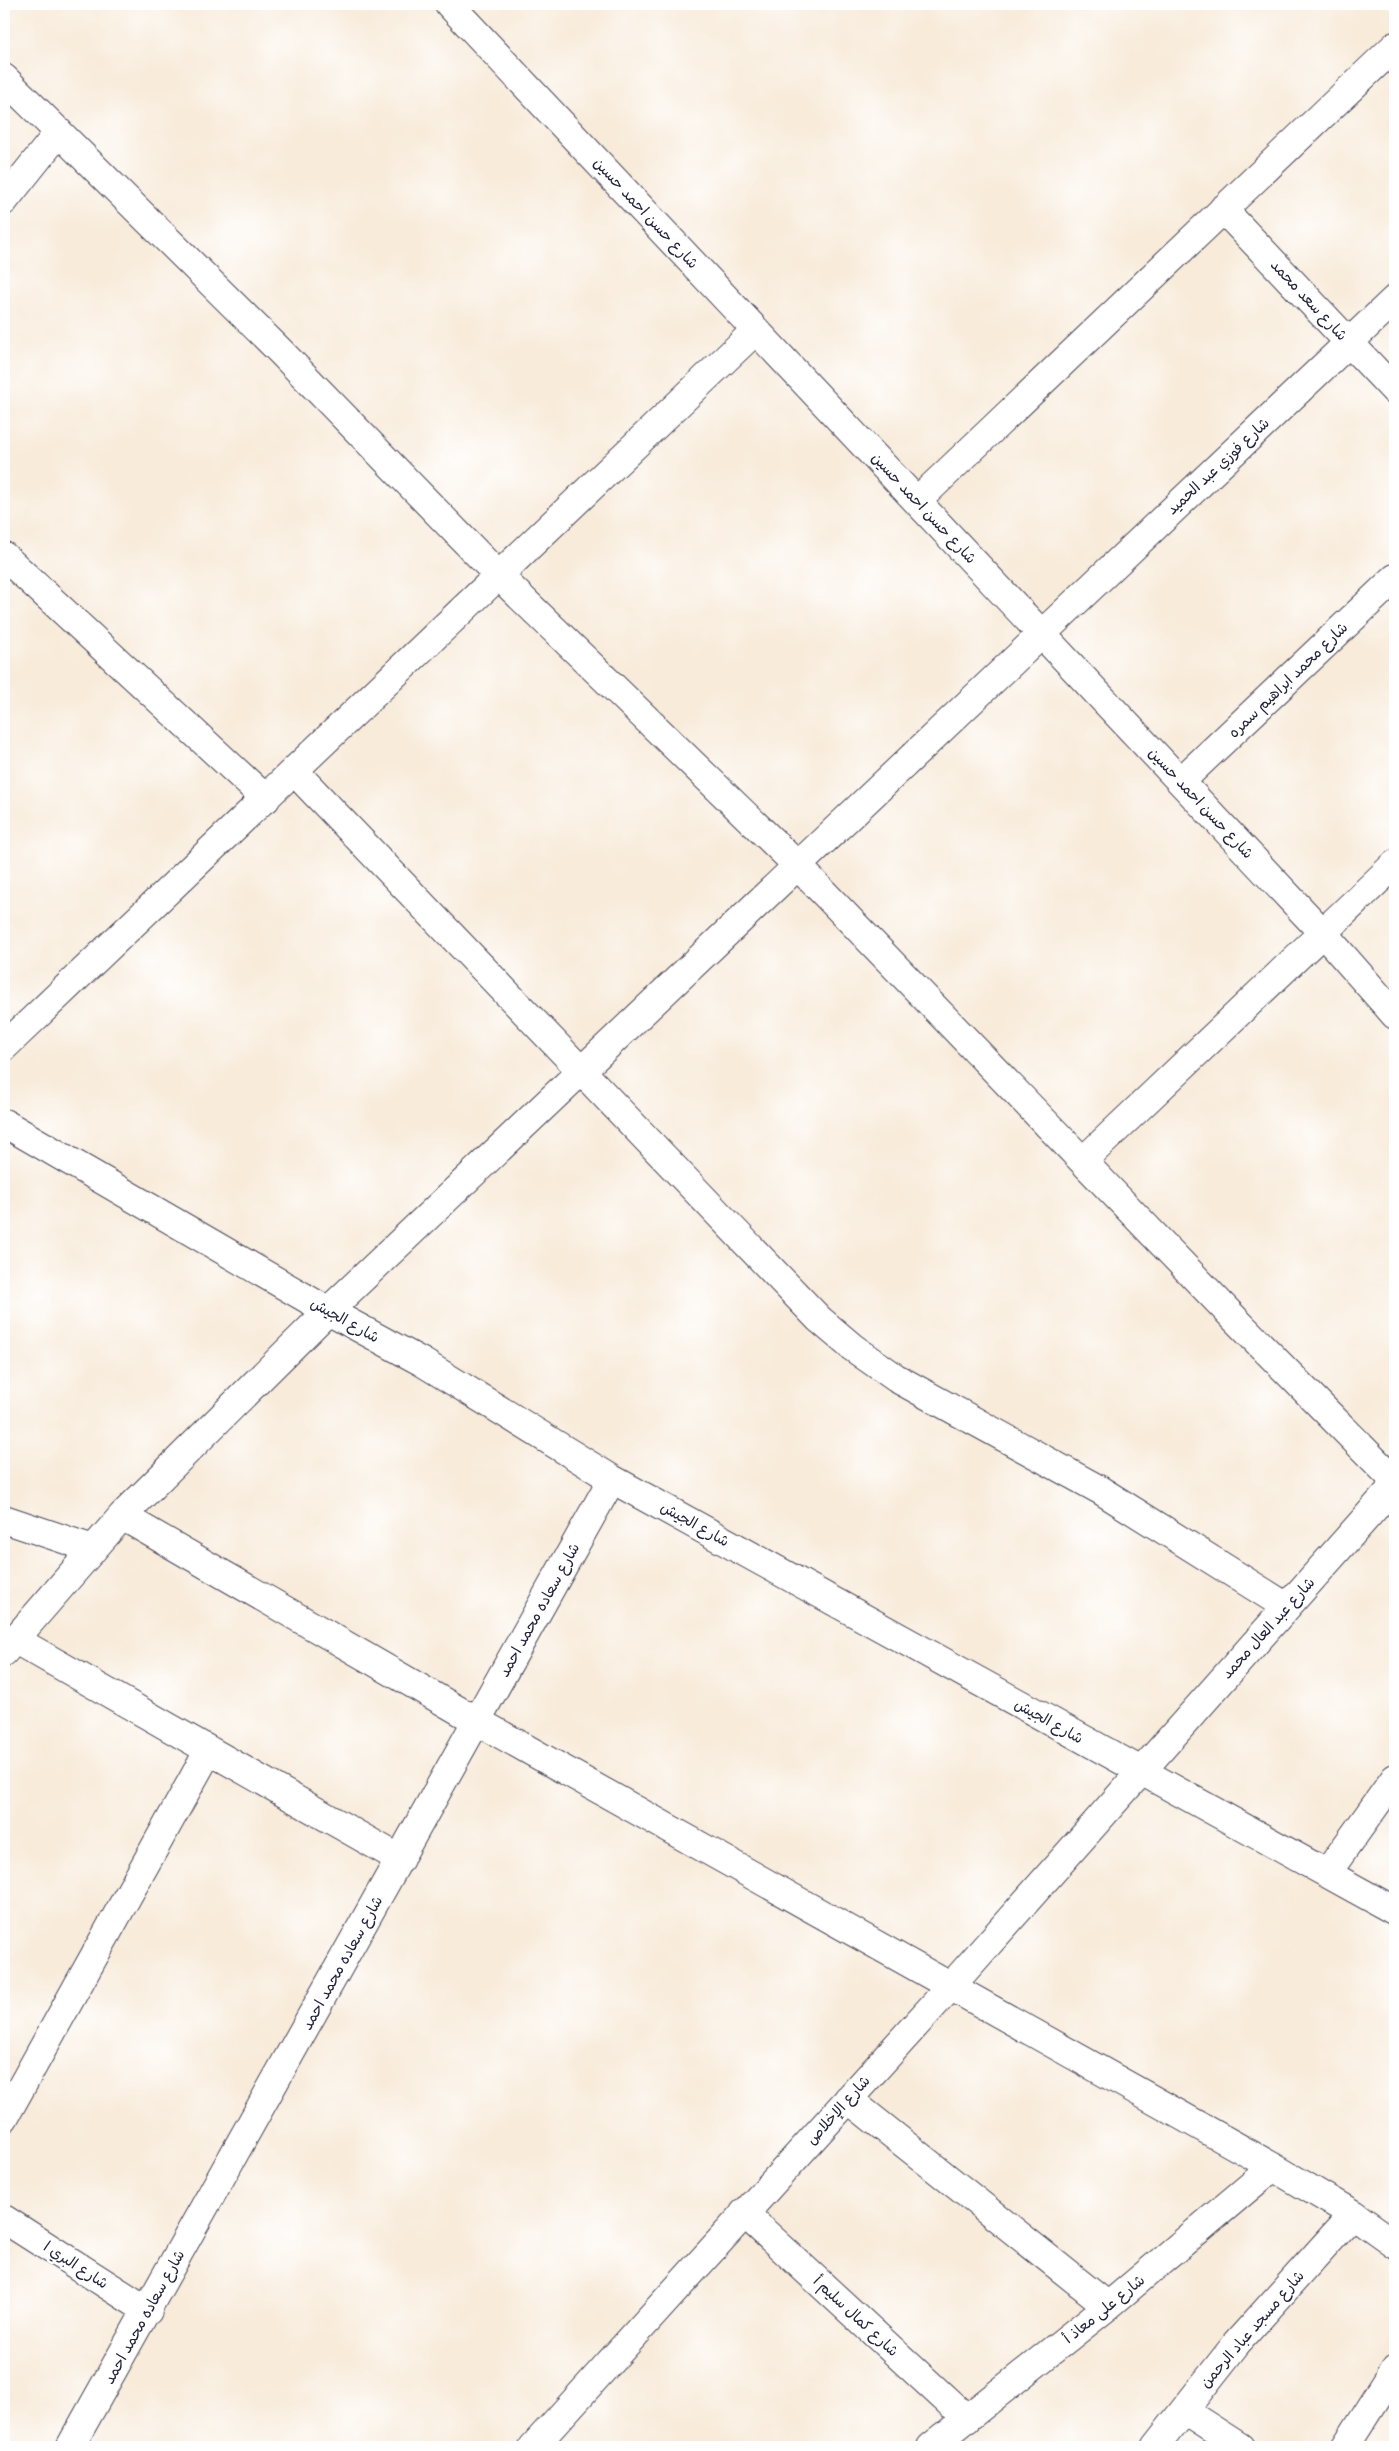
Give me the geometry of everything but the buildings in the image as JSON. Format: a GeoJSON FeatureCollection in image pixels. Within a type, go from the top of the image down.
{"type":"FeatureCollection","features":[{"type":"Feature","properties":{"kind":"street","name":"شارع حسن احمد حسين"},"geometry":{"type":"LineString","coordinates":[[449,4],[1181,781],[1322,932],[1395,1015]]}},
{"type":"Feature","properties":{"kind":"street"},"geometry":{"type":"LineString","coordinates":[[917,501],[1395,46]]}},
{"type":"Feature","properties":{"kind":"street"},"geometry":{"type":"LineString","coordinates":[[4,78],[280,351],[499,576],[797,865],[1395,1483]]}},
{"type":"Feature","properties":{"kind":"street"},"geometry":{"type":"LineString","coordinates":[[4,200],[60,132]]}},
{"type":"Feature","properties":{"kind":"street","name":"شارع سعد محمد"},"geometry":{"type":"LineString","coordinates":[[1223,209],[1395,391]]}},
{"type":"Feature","properties":{"kind":"street","name":"شارع فوزي عبد الحميد"},"geometry":{"type":"LineString","coordinates":[[9,1646],[122,1516],[328,1311],[1395,299]]}},
{"type":"Feature","properties":{"kind":"street"},"geometry":{"type":"LineString","coordinates":[[4,1047],[756,330]]}},
{"type":"Feature","properties":{"kind":"street"},"geometry":{"type":"LineString","coordinates":[[4,556],[266,799]]}},
{"type":"Feature","properties":{"kind":"street","name":"شارع محمد ابراهيم سمره"},"geometry":{"type":"LineString","coordinates":[[1181,781],[1395,578]]}},
{"type":"Feature","properties":{"kind":"street"},"geometry":{"type":"LineString","coordinates":[[294,771],[819,1319],[852,1347],[896,1378],[1100,1490],[1288,1607]]}},
{"type":"Feature","properties":{"kind":"street"},"geometry":{"type":"LineString","coordinates":[[1083,1161],[1395,864]]}},
{"type":"Feature","properties":{"kind":"street","name":"شارع الجيش"},"geometry":{"type":"LineString","coordinates":[[4,1123],[328,1311],[422,1362],[612,1479],[1395,1911]]}},
{"type":"Feature","properties":{"kind":"street","name":"شارع سعاده محمد احمد"},"geometry":{"type":"LineString","coordinates":[[70,2447],[148,2311],[612,1479]]}},
{"type":"Feature","properties":{"kind":"street","name":"شارع عبد العال محمد"},"geometry":{"type":"LineString","coordinates":[[1140,1771],[1288,1607],[1395,1483]]}},
{"type":"Feature","properties":{"kind":"street"},"geometry":{"type":"LineString","coordinates":[[122,1516],[477,1721],[1273,2167],[1353,2214],[1395,2244]]}},
{"type":"Feature","properties":{"kind":"street"},"geometry":{"type":"LineString","coordinates":[[4,1519],[93,1549]]}},
{"type":"Feature","properties":{"kind":"street"},"geometry":{"type":"LineString","coordinates":[[9,1646],[209,1750],[400,1859]]}},
{"type":"Feature","properties":{"kind":"street"},"geometry":{"type":"LineString","coordinates":[[4,2118],[209,1750]]}},
{"type":"Feature","properties":{"kind":"street","name":"شارع الإخلاص"},"geometry":{"type":"LineString","coordinates":[[533,2447],[951,1986],[1140,1771]]}},
{"type":"Feature","properties":{"kind":"street"},"geometry":{"type":"LineString","coordinates":[[1327,1873],[1395,1778]]}},
{"type":"Feature","properties":{"kind":"street"},"geometry":{"type":"LineString","coordinates":[[848,2099],[1108,2306]]}},
{"type":"Feature","properties":{"kind":"street","name":"شارع على معاذ أ"},"geometry":{"type":"LineString","coordinates":[[931,2447],[1108,2306],[1273,2167]]}},
{"type":"Feature","properties":{"kind":"street","name":"شارع كمال سليم أ"},"geometry":{"type":"LineString","coordinates":[[744,2213],[967,2418]]}},
{"type":"Feature","properties":{"kind":"street","name":"شارع مسجد عباد الرحمن"},"geometry":{"type":"LineString","coordinates":[[1155,2447],[1236,2344],[1353,2214]]}},
{"type":"Feature","properties":{"kind":"street","name":"شارع البري ا"},"geometry":{"type":"LineString","coordinates":[[4,2219],[148,2311]]}},
{"type":"Feature","properties":{"kind":"street"},"geometry":{"type":"LineString","coordinates":[[1345,2447],[1395,2369]]}},
{"type":"Feature","properties":{"kind":"street"},"geometry":{"type":"LineString","coordinates":[[1184,2411],[1240,2447]]}}]}
